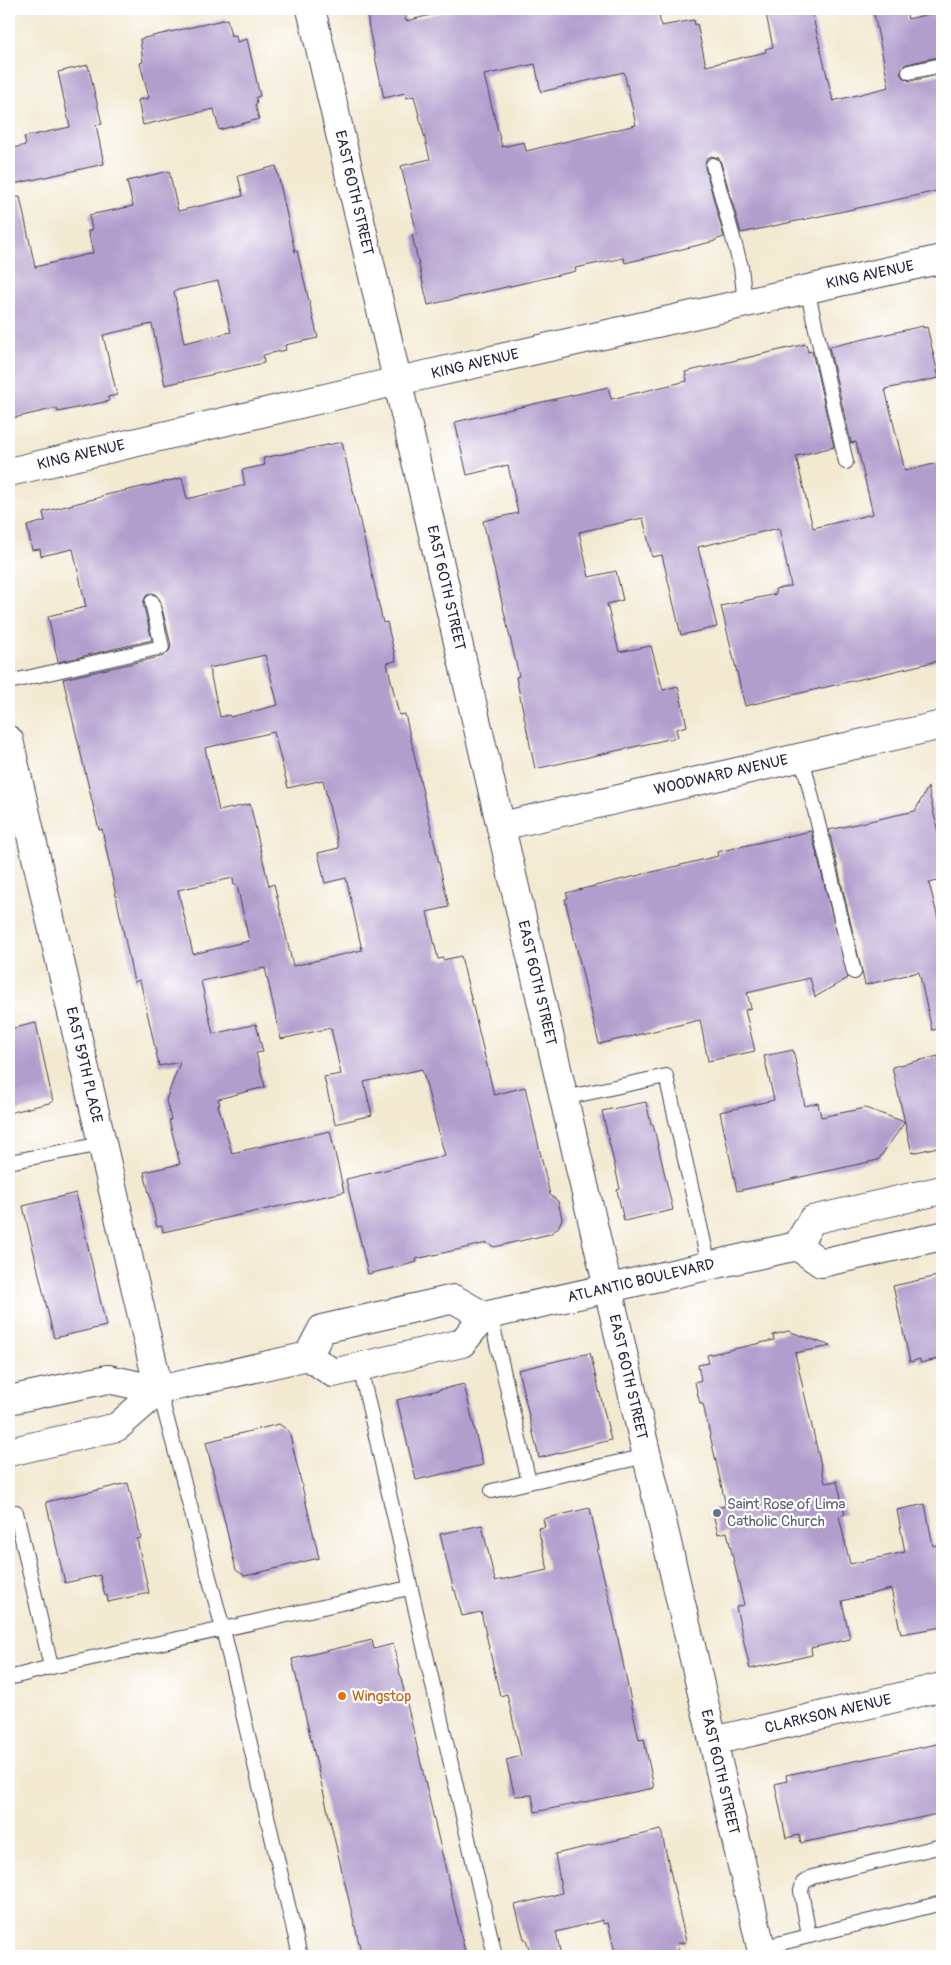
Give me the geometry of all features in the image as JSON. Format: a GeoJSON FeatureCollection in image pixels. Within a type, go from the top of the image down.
{"type":"FeatureCollection","features":[{"type":"Feature","properties":{"kind":"street","name":"EAST 60TH STREET"},"geometry":{"type":"LineString","coordinates":[[312,9],[762,1952]]}},
{"type":"Feature","properties":{"kind":"street","name":"KING AVENUE"},"geometry":{"type":"LineString","coordinates":[[9,472],[398,381],[942,259]]}},
{"type":"Feature","properties":{"kind":"street","name":"WOODWARD AVENUE"},"geometry":{"type":"LineString","coordinates":[[501,826],[942,725]]}},
{"type":"Feature","properties":{"kind":"street","name":"EAST 59TH PLACE"},"geometry":{"type":"LineString","coordinates":[[9,740],[158,1390]]}},
{"type":"Feature","properties":{"kind":"street"},"geometry":{"type":"LineString","coordinates":[[942,1190],[812,1220],[797,1246],[821,1263],[942,1236]]}},
{"type":"Feature","properties":{"kind":"street","name":"ATLANTIC BOULEVARD"},"geometry":{"type":"LineString","coordinates":[[487,1315],[797,1246]]}},
{"type":"Feature","properties":{"kind":"street"},"geometry":{"type":"LineString","coordinates":[[9,1400],[108,1379],[158,1390],[308,1356],[333,1373],[462,1343],[487,1315],[454,1299],[350,1322],[322,1329],[308,1356]]}},
{"type":"Feature","properties":{"kind":"street"},"geometry":{"type":"LineString","coordinates":[[9,1452],[117,1426],[158,1390]]}},
{"type":"Feature","properties":{"kind":"street","name":"CLARKSON AVENUE"},"geometry":{"type":"LineString","coordinates":[[713,1741],[942,1687]]}},
{"type":"Feature","properties":{"kind":"lane"},"geometry":{"type":"LineString","coordinates":[[909,72],[942,66]]}},
{"type":"Feature","properties":{"kind":"lane"},"geometry":{"type":"LineString","coordinates":[[713,165],[741,267],[746,302]]}},
{"type":"Feature","properties":{"kind":"lane"},"geometry":{"type":"LineString","coordinates":[[807,289],[846,462]]}},
{"type":"Feature","properties":{"kind":"lane"},"geometry":{"type":"LineString","coordinates":[[9,682],[162,647],[152,602]]}},
{"type":"Feature","properties":{"kind":"lane"},"geometry":{"type":"LineString","coordinates":[[802,757],[854,972]]}},
{"type":"Feature","properties":{"kind":"lane"},"geometry":{"type":"LineString","coordinates":[[564,1098],[666,1076],[709,1265]]}},
{"type":"Feature","properties":{"kind":"lane"},"geometry":{"type":"LineString","coordinates":[[9,1162],[102,1144]]}},
{"type":"Feature","properties":{"kind":"lane"},"geometry":{"type":"LineString","coordinates":[[487,1315],[528,1482]]}},
{"type":"Feature","properties":{"kind":"lane"},"geometry":{"type":"LineString","coordinates":[[360,1367],[409,1588],[495,1956]]}},
{"type":"Feature","properties":{"kind":"lane"},"geometry":{"type":"LineString","coordinates":[[158,1390],[223,1629],[300,1956]]}},
{"type":"Feature","properties":{"kind":"lane"},"geometry":{"type":"LineString","coordinates":[[492,1491],[647,1456]]}},
{"type":"Feature","properties":{"kind":"lane"},"geometry":{"type":"LineString","coordinates":[[16,1512],[51,1667]]}},
{"type":"Feature","properties":{"kind":"lane"},"geometry":{"type":"LineString","coordinates":[[9,1678],[51,1667],[409,1588]]}},
{"type":"Feature","properties":{"kind":"lane"},"geometry":{"type":"LineString","coordinates":[[809,1936],[801,1891],[803,1883],[812,1877],[942,1846]]}},
{"type":"Feature","properties":{"kind":"lane"},"geometry":{"type":"LineString","coordinates":[[762,1952],[809,1936],[942,1903]]}},
{"type":"Feature","properties":{"kind":"building"},"geometry":{"type":"Polygon","coordinates":[[[369,9],[403,9],[406,21],[456,9],[658,9],[661,26],[694,20],[695,25],[697,24],[706,66],[766,52],[765,49],[773,47],[766,14],[788,9],[811,9],[833,101],[889,87],[873,9],[906,9],[908,19],[942,11],[942,56],[907,64],[903,66],[900,73],[903,78],[910,81],[942,74],[942,190],[741,233],[721,163],[719,158],[711,156],[706,159],[705,167],[724,237],[715,241],[625,263],[624,258],[575,268],[576,271],[428,305],[412,235],[417,234],[401,166],[430,159],[414,96],[406,98],[405,93],[384,98],[369,29],[367,12],[370,12],[369,9]],[[535,64],[484,75],[502,147],[524,142],[526,151],[636,125],[624,72],[541,92],[535,64]]]}},
{"type":"Feature","properties":{"kind":"building"},"geometry":{"type":"Polygon","coordinates":[[[227,19],[231,36],[236,35],[237,42],[247,39],[260,96],[256,97],[257,104],[255,104],[259,119],[219,130],[214,109],[143,125],[138,100],[149,98],[140,63],[143,62],[140,39],[227,19]]]}},
{"type":"Feature","properties":{"kind":"building"},"geometry":{"type":"Polygon","coordinates":[[[88,65],[102,124],[96,125],[104,164],[9,185],[9,149],[26,145],[24,137],[70,127],[58,72],[88,65]]]}},
{"type":"Feature","properties":{"kind":"building"},"geometry":{"type":"Polygon","coordinates":[[[276,166],[295,252],[297,251],[318,338],[285,345],[286,350],[263,355],[264,363],[165,385],[152,324],[103,335],[117,395],[108,397],[109,401],[58,412],[57,408],[9,419],[9,198],[20,197],[35,267],[93,253],[88,231],[92,230],[89,215],[133,206],[127,181],[169,171],[178,211],[243,196],[238,176],[276,166]],[[218,281],[174,291],[184,343],[231,332],[218,281]]]}},
{"type":"Feature","properties":{"kind":"building"},"geometry":{"type":"Polygon","coordinates":[[[923,326],[923,328],[927,327],[939,378],[885,389],[905,471],[942,462],[942,660],[745,706],[721,606],[776,594],[775,589],[791,586],[779,528],[698,547],[717,627],[681,635],[662,555],[652,557],[643,518],[579,532],[589,577],[616,571],[623,600],[607,604],[619,652],[651,646],[663,690],[678,686],[687,726],[676,729],[678,737],[535,769],[516,677],[519,676],[483,521],[518,513],[508,465],[467,475],[455,422],[608,387],[611,399],[687,381],[685,372],[806,344],[808,352],[812,351],[834,447],[796,456],[813,528],[873,514],[856,442],[851,443],[829,347],[923,326]]]}},
{"type":"Feature","properties":{"kind":"building"},"geometry":{"type":"Polygon","coordinates":[[[342,442],[383,623],[387,622],[396,661],[387,663],[399,715],[405,714],[449,907],[427,912],[438,959],[443,958],[443,960],[461,956],[494,1095],[525,1087],[550,1195],[558,1201],[562,1219],[558,1228],[550,1234],[494,1247],[487,1243],[416,1259],[417,1262],[368,1274],[346,1179],[445,1156],[422,1069],[364,1082],[372,1115],[335,1124],[324,1077],[341,1074],[331,1028],[281,1039],[265,968],[201,981],[213,1034],[256,1024],[263,1052],[256,1053],[265,1087],[218,1099],[220,1105],[218,1105],[232,1153],[330,1131],[344,1192],[163,1232],[162,1226],[157,1227],[144,1172],[180,1164],[166,1100],[180,1062],[159,1066],[140,980],[134,982],[102,829],[99,830],[63,679],[164,656],[170,650],[171,645],[160,600],[155,594],[151,593],[146,596],[143,603],[152,640],[58,662],[48,616],[86,607],[73,549],[41,556],[40,549],[32,550],[27,526],[45,521],[43,512],[101,496],[182,478],[187,499],[245,485],[242,470],[265,465],[263,458],[342,442]],[[265,655],[209,668],[220,717],[229,715],[230,717],[278,705],[265,655]],[[274,732],[205,748],[219,811],[250,804],[269,886],[274,884],[293,966],[362,950],[346,878],[325,883],[318,853],[339,848],[323,780],[288,788],[274,732]],[[233,878],[178,890],[193,954],[249,941],[237,885],[234,885],[233,878]]]}},
{"type":"Feature","properties":{"kind":"building"},"geometry":{"type":"Polygon","coordinates":[[[928,787],[942,850],[942,880],[929,883],[942,934],[942,1029],[932,1030],[919,972],[865,985],[829,830],[915,811],[928,787]]]}},
{"type":"Feature","properties":{"kind":"building"},"geometry":{"type":"Polygon","coordinates":[[[811,831],[848,978],[815,997],[810,978],[747,993],[751,1008],[745,1010],[755,1051],[708,1061],[700,1020],[599,1044],[565,899],[568,898],[566,893],[718,856],[717,852],[811,831]]]}},
{"type":"Feature","properties":{"kind":"building"},"geometry":{"type":"Polygon","coordinates":[[[36,1023],[53,1102],[9,1113],[9,1029],[36,1023]]]}},
{"type":"Feature","properties":{"kind":"building"},"geometry":{"type":"Polygon","coordinates":[[[793,1050],[805,1106],[818,1103],[821,1117],[865,1108],[905,1122],[878,1160],[737,1191],[720,1112],[774,1100],[764,1056],[793,1050]]]}},
{"type":"Feature","properties":{"kind":"building"},"geometry":{"type":"Polygon","coordinates":[[[938,1056],[942,1074],[942,1146],[912,1153],[892,1067],[938,1056]]]}},
{"type":"Feature","properties":{"kind":"building"},"geometry":{"type":"Polygon","coordinates":[[[646,1102],[673,1210],[624,1221],[617,1190],[620,1189],[602,1111],[646,1102]]]}},
{"type":"Feature","properties":{"kind":"building"},"geometry":{"type":"Polygon","coordinates":[[[76,1193],[106,1326],[54,1338],[23,1206],[76,1193]]]}},
{"type":"Feature","properties":{"kind":"building"},"geometry":{"type":"Polygon","coordinates":[[[942,1275],[942,1358],[920,1363],[920,1359],[910,1362],[893,1286],[942,1275]]]}},
{"type":"Feature","properties":{"kind":"building"},"geometry":{"type":"Polygon","coordinates":[[[788,1331],[831,1346],[795,1353],[825,1483],[837,1481],[845,1514],[839,1516],[850,1564],[905,1552],[897,1510],[925,1504],[933,1546],[942,1544],[942,1627],[901,1634],[891,1589],[842,1601],[850,1639],[811,1648],[812,1655],[750,1669],[736,1607],[744,1605],[727,1532],[718,1534],[712,1509],[726,1506],[703,1404],[700,1404],[695,1382],[701,1380],[698,1365],[709,1363],[707,1355],[774,1340],[773,1335],[788,1331]]]}},
{"type":"Feature","properties":{"kind":"building"},"geometry":{"type":"Polygon","coordinates":[[[590,1353],[611,1440],[539,1458],[518,1370],[590,1353]]]}},
{"type":"Feature","properties":{"kind":"building"},"geometry":{"type":"Polygon","coordinates":[[[464,1384],[483,1465],[416,1480],[397,1400],[464,1384]]]}},
{"type":"Feature","properties":{"kind":"building"},"geometry":{"type":"Polygon","coordinates":[[[279,1424],[289,1431],[319,1558],[245,1576],[236,1570],[206,1442],[279,1424]]]}},
{"type":"Feature","properties":{"kind":"building"},"geometry":{"type":"Polygon","coordinates":[[[128,1483],[141,1538],[137,1539],[149,1593],[108,1602],[100,1575],[65,1583],[46,1502],[128,1483]]]}},
{"type":"Feature","properties":{"kind":"building"},"geometry":{"type":"Polygon","coordinates":[[[590,1508],[599,1549],[597,1550],[612,1610],[639,1740],[644,1739],[654,1788],[535,1812],[532,1795],[515,1796],[506,1760],[521,1756],[507,1694],[500,1696],[481,1612],[462,1616],[440,1534],[482,1525],[495,1581],[548,1570],[538,1528],[545,1527],[543,1519],[590,1508]]]}},
{"type":"Feature","properties":{"kind":"building"},"geometry":{"type":"Polygon","coordinates":[[[372,1640],[374,1649],[393,1644],[466,1956],[362,1956],[292,1659],[372,1640]]]}},
{"type":"Feature","properties":{"kind":"building"},"geometry":{"type":"Polygon","coordinates":[[[942,1743],[942,1813],[801,1843],[799,1835],[786,1838],[775,1784],[787,1781],[786,1775],[942,1743]]]}},
{"type":"Feature","properties":{"kind":"building"},"geometry":{"type":"Polygon","coordinates":[[[661,1830],[686,1942],[677,1944],[680,1956],[616,1956],[608,1923],[603,1924],[603,1920],[556,1932],[561,1956],[531,1956],[526,1939],[524,1939],[515,1905],[562,1893],[555,1854],[661,1830]]]}},
{"type":"Feature","properties":{"kind":"place","name":"Saint Rose of Lima Catholic Church"},"geometry":{"type":"Point","coordinates":[717,1513]}},
{"type":"Feature","properties":{"kind":"place","name":"Wingstop"},"geometry":{"type":"Point","coordinates":[342,1696]}}]}
